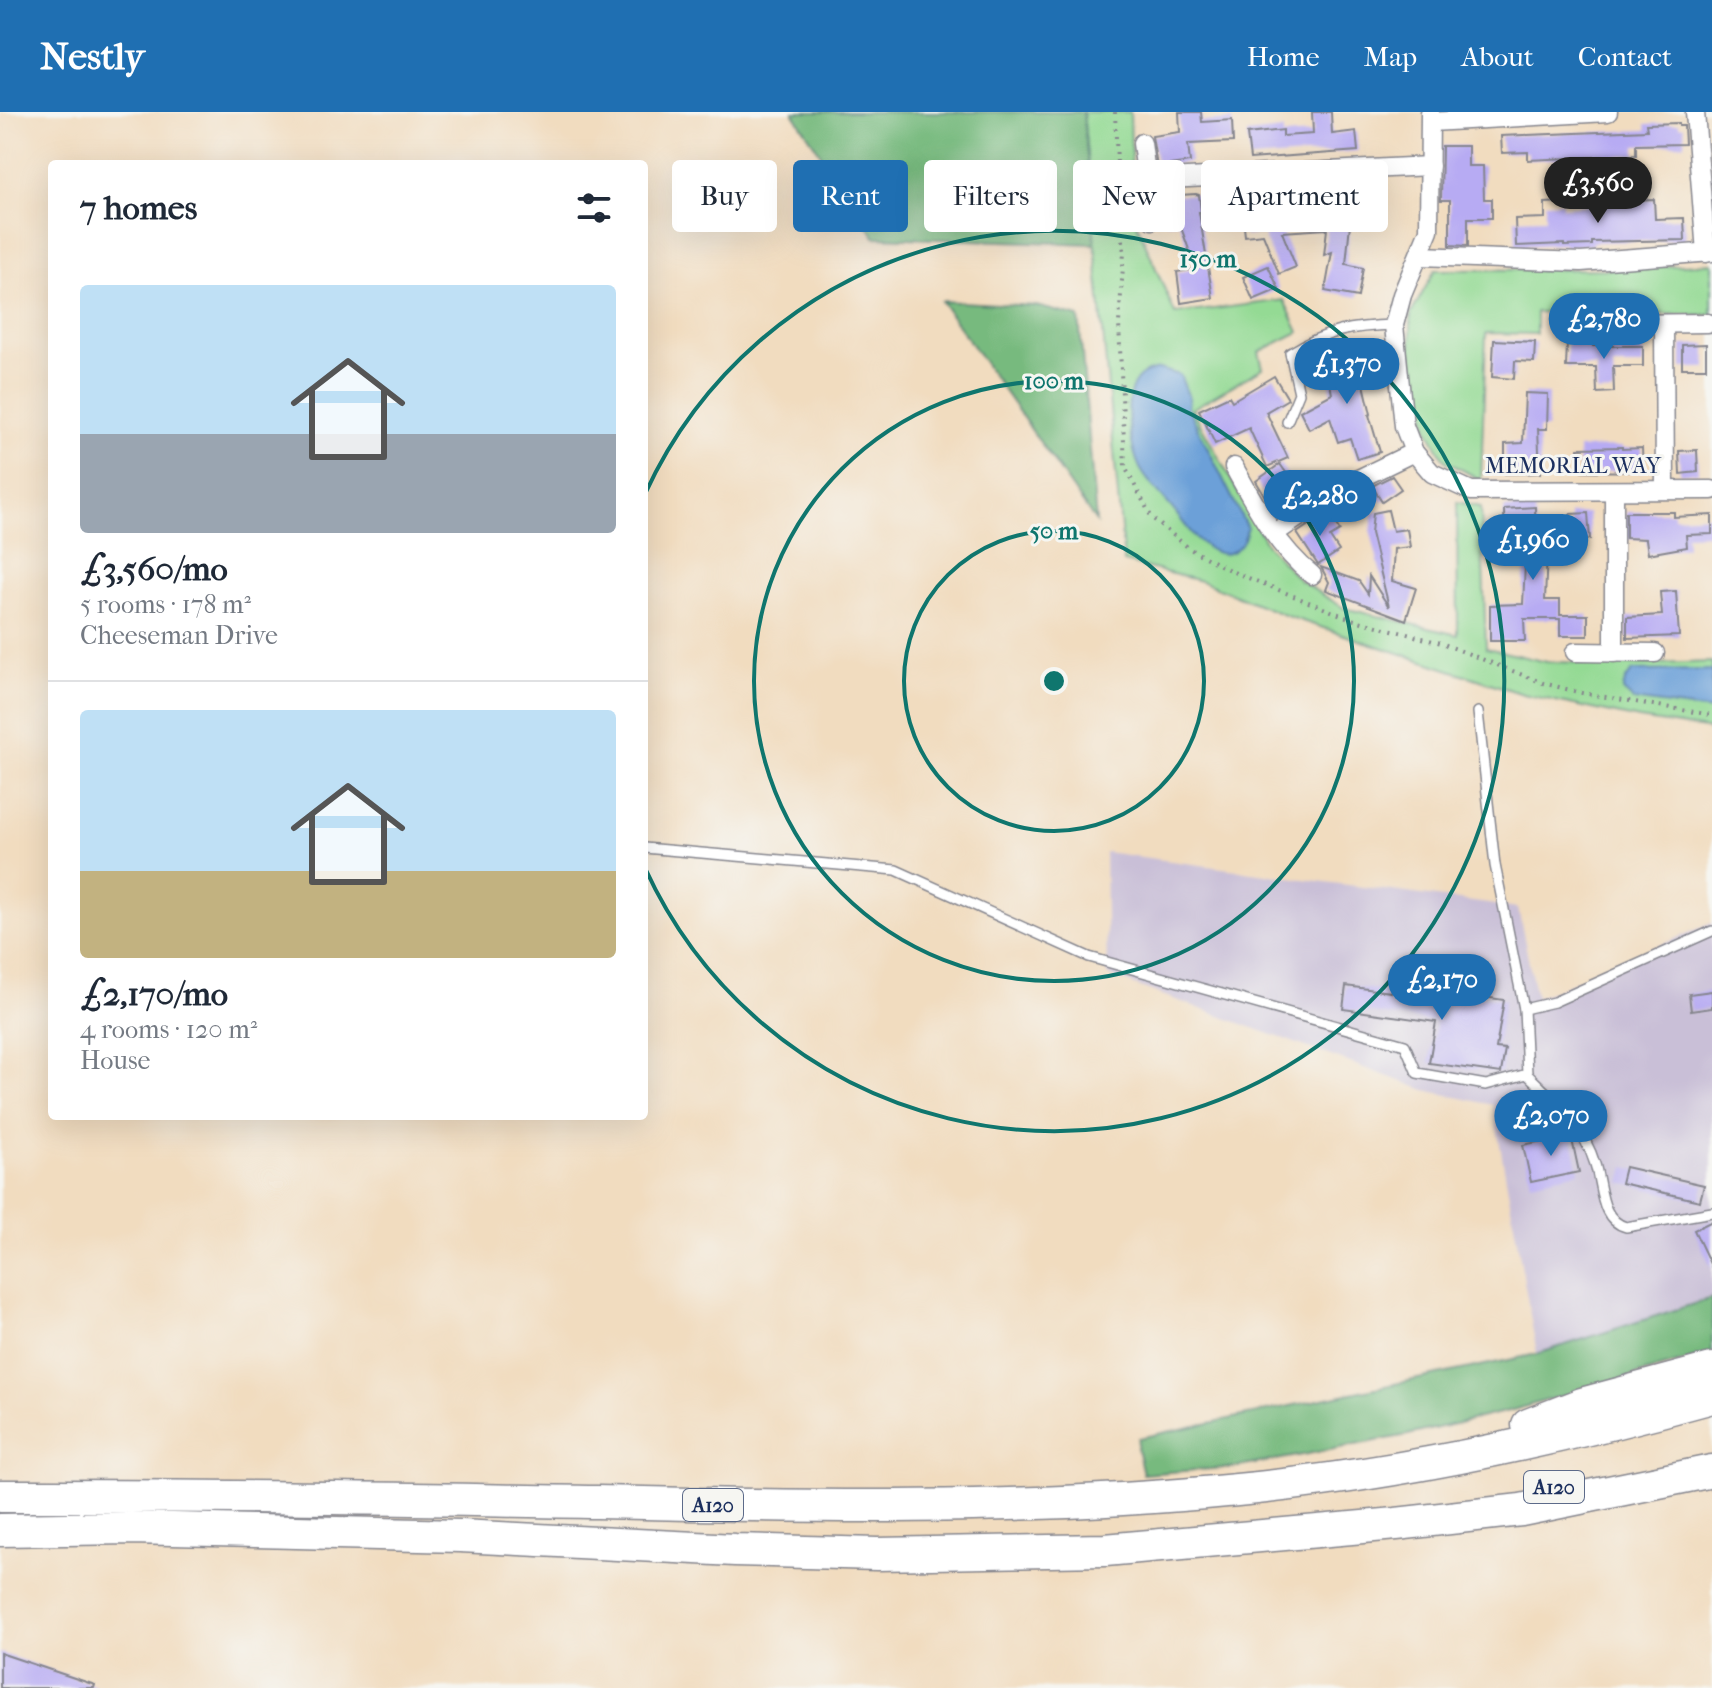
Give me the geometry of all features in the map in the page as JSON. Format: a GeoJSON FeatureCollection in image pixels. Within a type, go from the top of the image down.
{"type":"FeatureCollection","features":[{"type":"Feature","properties":{"kind":"highway","name":"A120"},"geometry":{"type":"LineString","coordinates":[[1425,1465],[1582,1404],[1712,1369]]}},
{"type":"Feature","properties":{"kind":"highway","name":"A120"},"geometry":{"type":"LineString","coordinates":[[0,1496],[215,1495],[854,1507],[1074,1502],[1234,1491],[1425,1465],[1712,1397]]}},
{"type":"Feature","properties":{"kind":"highway","name":"A120"},"geometry":{"type":"LineString","coordinates":[[1396,1524],[1712,1450]]}},
{"type":"Feature","properties":{"kind":"highway","name":"A120"},"geometry":{"type":"LineString","coordinates":[[0,1530],[131,1528],[460,1536],[877,1554],[1105,1550],[1521,1510],[1712,1471]]}},
{"type":"Feature","properties":{"kind":"street"},"geometry":{"type":"LineString","coordinates":[[1275,533],[1348,484],[1414,452],[1404,426],[1394,325],[1402,295],[1429,230],[1431,117],[1608,112]]}},
{"type":"Feature","properties":{"kind":"street"},"geometry":{"type":"LineString","coordinates":[[1420,256],[1581,262],[1709,252],[1695,112]]}},
{"type":"Feature","properties":{"kind":"street"},"geometry":{"type":"LineString","coordinates":[[1142,143],[1144,160]]}},
{"type":"Feature","properties":{"kind":"street"},"geometry":{"type":"LineString","coordinates":[[1185,178],[1430,166]]}},
{"type":"Feature","properties":{"kind":"street"},"geometry":{"type":"LineString","coordinates":[[1628,324],[1708,323]]}},
{"type":"Feature","properties":{"kind":"street"},"geometry":{"type":"LineString","coordinates":[[1664,325],[1665,489]]}},
{"type":"Feature","properties":{"kind":"street","name":"MEMORIAL WAY"},"geometry":{"type":"LineString","coordinates":[[1414,452],[1432,473],[1471,491],[1712,490]]}},
{"type":"Feature","properties":{"kind":"street"},"geometry":{"type":"LineString","coordinates":[[1234,467],[1293,560],[1312,575]]}},
{"type":"Feature","properties":{"kind":"street"},"geometry":{"type":"LineString","coordinates":[[1614,491],[1614,653]]}},
{"type":"Feature","properties":{"kind":"street"},"geometry":{"type":"LineString","coordinates":[[1575,652],[1655,653]]}},
{"type":"Feature","properties":{"kind":"lane"},"geometry":{"type":"LineString","coordinates":[[1287,422],[1299,393],[1290,353],[1314,338],[1354,326],[1394,325]]}},
{"type":"Feature","properties":{"kind":"lane"},"geometry":{"type":"LineString","coordinates":[[1478,712],[1495,865],[1524,1009],[1527,1074],[1576,1124],[1594,1161],[1609,1218],[1618,1225],[1626,1227],[1712,1212]]}},
{"type":"Feature","properties":{"kind":"lane"},"geometry":{"type":"LineString","coordinates":[[648,848],[896,870],[1089,957],[1405,1045],[1417,1073],[1486,1085],[1527,1074]]}},
{"type":"Feature","properties":{"kind":"lane"},"geometry":{"type":"LineString","coordinates":[[1524,1009],[1554,1002],[1712,931]]}},
{"type":"Feature","properties":{"kind":"shaded area"},"geometry":{"type":"Polygon","coordinates":[[[1105,852],[1518,908],[1536,998],[1712,923],[1712,1297],[1537,1354],[1493,1105],[1425,1090],[1107,975],[1105,852]]]}},
{"type":"Feature","properties":{"kind":"green space"},"geometry":{"type":"Polygon","coordinates":[[[793,112],[1083,112],[1087,160],[1073,160],[1073,232],[1094,232],[1095,244],[875,237],[872,232],[908,232],[908,160],[824,160],[793,112]]]}},
{"type":"Feature","properties":{"kind":"green space"},"geometry":{"type":"Polygon","coordinates":[[[1083,112],[1130,112],[1131,160],[1087,160],[1083,112]]]}},
{"type":"Feature","properties":{"kind":"green space"},"geometry":{"type":"Polygon","coordinates":[[[1094,232],[1141,232],[1175,314],[1284,300],[1299,332],[1259,352],[1263,368],[1192,409],[1267,545],[1299,580],[1344,608],[1458,635],[1457,502],[1481,507],[1486,648],[1547,662],[1712,662],[1712,730],[1639,719],[1523,694],[1287,616],[1201,581],[1124,562],[1094,232]]]}},
{"type":"Feature","properties":{"kind":"green space"},"geometry":{"type":"Polygon","coordinates":[[[1712,263],[1712,315],[1536,312],[1536,334],[1486,333],[1481,480],[1444,460],[1428,430],[1411,353],[1411,314],[1435,270],[1620,269],[1712,263]]]}},
{"type":"Feature","properties":{"kind":"green space"},"geometry":{"type":"Polygon","coordinates":[[[941,301],[1036,306],[1079,317],[1096,522],[941,301]]]}},
{"type":"Feature","properties":{"kind":"green space"},"geometry":{"type":"Polygon","coordinates":[[[1712,1298],[1712,1352],[1706,1355],[1513,1410],[1408,1435],[1239,1467],[1143,1474],[1138,1438],[1537,1354],[1712,1298]]]}},
{"type":"Feature","properties":{"kind":"water"},"geometry":{"type":"Polygon","coordinates":[[[1159,369],[1180,375],[1189,398],[1188,408],[1247,528],[1244,540],[1232,552],[1213,551],[1197,539],[1147,479],[1136,459],[1130,434],[1131,393],[1142,375],[1159,369]]]}},
{"type":"Feature","properties":{"kind":"water"},"geometry":{"type":"Polygon","coordinates":[[[1712,670],[1712,711],[1633,700],[1623,691],[1625,680],[1633,671],[1712,670]]]}},
{"type":"Feature","properties":{"kind":"building"},"geometry":{"type":"Polygon","coordinates":[[[1179,112],[1201,112],[1202,122],[1232,120],[1233,142],[1188,144],[1190,162],[1156,160],[1152,136],[1180,132],[1179,112]]]}},
{"type":"Feature","properties":{"kind":"building"},"geometry":{"type":"Polygon","coordinates":[[[1312,112],[1331,112],[1332,134],[1356,131],[1358,151],[1250,159],[1247,134],[1283,130],[1283,136],[1313,134],[1312,112]]]}},
{"type":"Feature","properties":{"kind":"building"},"geometry":{"type":"Polygon","coordinates":[[[1679,123],[1679,126],[1684,126],[1685,144],[1636,145],[1636,155],[1528,160],[1528,152],[1502,153],[1501,136],[1647,130],[1646,124],[1679,123]]]}},
{"type":"Feature","properties":{"kind":"building"},"geometry":{"type":"Polygon","coordinates":[[[1442,146],[1468,146],[1468,166],[1483,166],[1484,199],[1492,199],[1492,218],[1468,218],[1468,246],[1450,245],[1450,200],[1441,200],[1442,146]]]}},
{"type":"Feature","properties":{"kind":"building"},"geometry":{"type":"Polygon","coordinates":[[[1185,195],[1199,195],[1201,232],[1213,298],[1181,303],[1177,272],[1196,269],[1183,232],[1185,195]]]}},
{"type":"Feature","properties":{"kind":"building"},"geometry":{"type":"Polygon","coordinates":[[[1654,199],[1655,219],[1684,218],[1685,240],[1516,246],[1515,219],[1545,218],[1545,203],[1562,202],[1562,207],[1654,199]]]}},
{"type":"Feature","properties":{"kind":"building"},"geometry":{"type":"Polygon","coordinates":[[[1245,232],[1282,232],[1296,267],[1279,274],[1263,234],[1245,236],[1245,232]]]}},
{"type":"Feature","properties":{"kind":"building"},"geometry":{"type":"Polygon","coordinates":[[[1327,232],[1349,232],[1346,264],[1363,268],[1358,297],[1325,291],[1332,252],[1324,255],[1327,232]]]}},
{"type":"Feature","properties":{"kind":"building"},"geometry":{"type":"Polygon","coordinates":[[[1268,266],[1279,289],[1253,300],[1243,277],[1268,266]]]}},
{"type":"Feature","properties":{"kind":"building"},"geometry":{"type":"Polygon","coordinates":[[[1494,340],[1535,342],[1534,362],[1515,361],[1514,379],[1492,377],[1494,340]]]}},
{"type":"Feature","properties":{"kind":"building"},"geometry":{"type":"Polygon","coordinates":[[[1567,343],[1643,346],[1643,366],[1613,366],[1614,392],[1597,393],[1596,367],[1566,367],[1567,343]]]}},
{"type":"Feature","properties":{"kind":"building"},"geometry":{"type":"Polygon","coordinates":[[[1706,344],[1706,368],[1682,368],[1682,345],[1706,344]]]}},
{"type":"Feature","properties":{"kind":"building"},"geometry":{"type":"Polygon","coordinates":[[[1364,350],[1368,371],[1361,372],[1380,452],[1357,459],[1350,438],[1338,442],[1330,418],[1309,429],[1300,411],[1332,394],[1329,379],[1338,377],[1333,357],[1364,350]]]}},
{"type":"Feature","properties":{"kind":"building"},"geometry":{"type":"Polygon","coordinates":[[[1274,376],[1288,399],[1266,412],[1288,458],[1267,467],[1249,428],[1215,444],[1199,410],[1229,396],[1232,401],[1274,376]]]}},
{"type":"Feature","properties":{"kind":"building"},"geometry":{"type":"Polygon","coordinates":[[[1525,393],[1548,394],[1547,429],[1538,429],[1540,473],[1505,474],[1505,444],[1523,443],[1525,393]]]}},
{"type":"Feature","properties":{"kind":"building"},"geometry":{"type":"Polygon","coordinates":[[[1578,448],[1642,448],[1643,472],[1579,471],[1578,448]]]}},
{"type":"Feature","properties":{"kind":"building"},"geometry":{"type":"Polygon","coordinates":[[[1697,450],[1698,472],[1680,474],[1679,451],[1697,450]]]}},
{"type":"Feature","properties":{"kind":"building"},"geometry":{"type":"Polygon","coordinates":[[[1280,464],[1301,494],[1274,512],[1256,481],[1280,464]]]}},
{"type":"Feature","properties":{"kind":"building"},"geometry":{"type":"Polygon","coordinates":[[[1392,476],[1401,489],[1382,502],[1372,486],[1392,476]]]}},
{"type":"Feature","properties":{"kind":"building"},"geometry":{"type":"Polygon","coordinates":[[[1535,507],[1536,534],[1569,533],[1570,552],[1547,553],[1545,600],[1560,600],[1560,615],[1588,615],[1588,636],[1560,636],[1560,619],[1524,619],[1525,641],[1490,641],[1490,605],[1523,604],[1526,544],[1505,545],[1504,509],[1535,507]]]}},
{"type":"Feature","properties":{"kind":"building"},"geometry":{"type":"Polygon","coordinates":[[[1388,510],[1393,531],[1407,529],[1410,547],[1394,549],[1392,581],[1416,588],[1406,620],[1326,590],[1329,582],[1321,567],[1359,581],[1368,594],[1369,576],[1389,607],[1371,533],[1373,513],[1388,510]]]}},
{"type":"Feature","properties":{"kind":"building"},"geometry":{"type":"Polygon","coordinates":[[[1328,512],[1340,531],[1330,537],[1339,551],[1318,565],[1297,533],[1328,512]]]}},
{"type":"Feature","properties":{"kind":"building"},"geometry":{"type":"Polygon","coordinates":[[[1626,512],[1674,512],[1674,517],[1712,515],[1712,534],[1686,535],[1687,547],[1648,554],[1646,539],[1626,538],[1626,512]]]}},
{"type":"Feature","properties":{"kind":"building"},"geometry":{"type":"Polygon","coordinates":[[[1588,513],[1590,539],[1571,540],[1570,514],[1588,513]]]}},
{"type":"Feature","properties":{"kind":"building"},"geometry":{"type":"Polygon","coordinates":[[[1676,591],[1679,636],[1627,638],[1627,617],[1662,615],[1660,592],[1676,591]]]}},
{"type":"Feature","properties":{"kind":"building"},"geometry":{"type":"Polygon","coordinates":[[[1392,983],[1504,1000],[1496,1048],[1505,1049],[1501,1073],[1429,1063],[1436,1022],[1343,1009],[1346,986],[1391,992],[1392,983]]]}},
{"type":"Feature","properties":{"kind":"building"},"geometry":{"type":"Polygon","coordinates":[[[1712,991],[1712,1008],[1691,1011],[1689,994],[1712,991]]]}},
{"type":"Feature","properties":{"kind":"building"},"geometry":{"type":"Polygon","coordinates":[[[1571,1135],[1579,1172],[1531,1182],[1523,1145],[1571,1135]]]}},
{"type":"Feature","properties":{"kind":"building"},"geometry":{"type":"Polygon","coordinates":[[[1625,1167],[1704,1185],[1700,1201],[1621,1183],[1625,1167]]]}},
{"type":"Feature","properties":{"kind":"building"},"geometry":{"type":"Polygon","coordinates":[[[1712,1221],[1712,1268],[1694,1230],[1712,1221]]]}},
{"type":"Feature","properties":{"kind":"building"},"geometry":{"type":"Polygon","coordinates":[[[0,1653],[95,1685],[94,1688],[0,1688],[0,1653]]]}}]}
